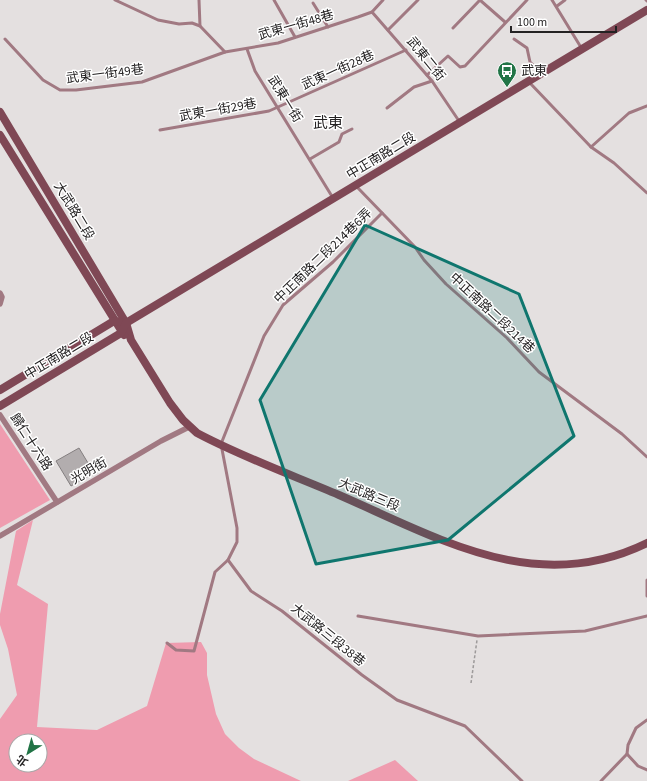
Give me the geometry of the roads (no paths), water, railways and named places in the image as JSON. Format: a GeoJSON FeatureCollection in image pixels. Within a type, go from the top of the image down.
{"type":"FeatureCollection","features":[{"type":"Feature","properties":{"kind":"street","name":"中正南路二段"},"geometry":{"type":"LineString","coordinates":[[126,323],[647,10]]}},
{"type":"Feature","properties":{"kind":"street","name":"大武路二段"},"geometry":{"type":"LineString","coordinates":[[0,112],[126,323]]}},
{"type":"Feature","properties":{"kind":"street"},"geometry":{"type":"LineString","coordinates":[[1,138],[12,132]]}},
{"type":"Feature","properties":{"kind":"street","name":"大武路二段"},"geometry":{"type":"LineString","coordinates":[[1,138],[121,333]]}},
{"type":"Feature","properties":{"kind":"street"},"geometry":{"type":"LineString","coordinates":[[0,293],[2,302],[0,304]]}},
{"type":"Feature","properties":{"kind":"street","name":"中正南路二段"},"geometry":{"type":"LineString","coordinates":[[0,390],[114,322]]}},
{"type":"Feature","properties":{"kind":"street"},"geometry":{"type":"LineString","coordinates":[[114,322],[126,323],[121,333]]}},
{"type":"Feature","properties":{"kind":"street","name":"大武路三段"},"geometry":{"type":"LineString","coordinates":[[126,323],[131,340],[176,412],[189,427],[221,444],[429,534],[476,552],[505,561],[556,565],[608,558],[647,542]]}},
{"type":"Feature","properties":{"kind":"street","name":"中正南路二段"},"geometry":{"type":"LineString","coordinates":[[0,406],[121,333]]}},
{"type":"Feature","properties":{"kind":"street","name":"大武路三段"},"geometry":{"type":"LineString","coordinates":[[121,333],[131,340]]}},
{"type":"Feature","properties":{"kind":"street","name":"歸仁十六路"},"geometry":{"type":"LineString","coordinates":[[0,414],[57,502]]}},
{"type":"Feature","properties":{"kind":"street","name":"光明街"},"geometry":{"type":"LineString","coordinates":[[0,536],[161,441],[189,427]]}},
{"type":"Feature","properties":{"kind":"lane"},"geometry":{"type":"LineString","coordinates":[[115,0],[158,20],[179,24],[192,23],[200,26],[213,37],[226,52]]}},
{"type":"Feature","properties":{"kind":"lane"},"geometry":{"type":"LineString","coordinates":[[199,0],[200,26]]}},
{"type":"Feature","properties":{"kind":"lane"},"geometry":{"type":"LineString","coordinates":[[274,0],[295,37]]}},
{"type":"Feature","properties":{"kind":"lane"},"geometry":{"type":"LineString","coordinates":[[372,12],[382,0]]}},
{"type":"Feature","properties":{"kind":"lane"},"geometry":{"type":"LineString","coordinates":[[388,30],[418,0]]}},
{"type":"Feature","properties":{"kind":"lane"},"geometry":{"type":"LineString","coordinates":[[453,28],[480,0],[505,22]]}},
{"type":"Feature","properties":{"kind":"lane"},"geometry":{"type":"LineString","coordinates":[[427,75],[448,56],[460,67],[465,66],[527,0]]}},
{"type":"Feature","properties":{"kind":"lane"},"geometry":{"type":"LineString","coordinates":[[552,0],[582,49]]}},
{"type":"Feature","properties":{"kind":"lane"},"geometry":{"type":"LineString","coordinates":[[557,6],[565,0]]}},
{"type":"Feature","properties":{"kind":"lane"},"geometry":{"type":"LineString","coordinates":[[313,3],[328,27]]}},
{"type":"Feature","properties":{"kind":"lane","name":"武東一街48巷"},"geometry":{"type":"LineString","coordinates":[[247,49],[278,43],[372,12]]}},
{"type":"Feature","properties":{"kind":"lane","name":"武東二街"},"geometry":{"type":"LineString","coordinates":[[372,12],[432,81],[460,122]]}},
{"type":"Feature","properties":{"kind":"lane","name":"武東一街49巷"},"geometry":{"type":"LineString","coordinates":[[5,39],[42,80],[60,90],[142,82],[226,52],[247,49]]}},
{"type":"Feature","properties":{"kind":"lane"},"geometry":{"type":"LineString","coordinates":[[514,39],[527,48],[530,62],[541,73]]}},
{"type":"Feature","properties":{"kind":"lane","name":"武東一街"},"geometry":{"type":"LineString","coordinates":[[247,49],[256,71],[334,198]]}},
{"type":"Feature","properties":{"kind":"lane","name":"武東一街28巷"},"geometry":{"type":"LineString","coordinates":[[279,108],[406,50]]}},
{"type":"Feature","properties":{"kind":"lane"},"geometry":{"type":"LineString","coordinates":[[386,108],[414,87],[432,81]]}},
{"type":"Feature","properties":{"kind":"lane"},"geometry":{"type":"LineString","coordinates":[[528,81],[591,147],[614,163],[647,193]]}},
{"type":"Feature","properties":{"kind":"lane"},"geometry":{"type":"LineString","coordinates":[[591,147],[629,113],[647,106]]}},
{"type":"Feature","properties":{"kind":"lane","name":"武東一街29巷"},"geometry":{"type":"LineString","coordinates":[[160,130],[279,108]]}},
{"type":"Feature","properties":{"kind":"lane"},"geometry":{"type":"LineString","coordinates":[[310,159],[339,142],[342,134],[352,129]]}},
{"type":"Feature","properties":{"kind":"lane","name":"中正南路二段214巷"},"geometry":{"type":"LineString","coordinates":[[355,185],[416,246],[424,260],[446,284],[521,351],[539,372],[622,434],[647,457]]}},
{"type":"Feature","properties":{"kind":"lane","name":"中正南路二段214巷6弄"},"geometry":{"type":"LineString","coordinates":[[221,444],[264,336],[283,305],[333,262],[382,213]]}},
{"type":"Feature","properties":{"kind":"lane"},"geometry":{"type":"LineString","coordinates":[[167,643],[176,650],[194,651],[215,572],[228,560],[237,542],[236,528],[221,444]]}},
{"type":"Feature","properties":{"kind":"lane","name":"大武路三段38巷"},"geometry":{"type":"LineString","coordinates":[[228,560],[251,591],[282,610],[362,675],[397,700],[465,726],[522,781]]}},
{"type":"Feature","properties":{"kind":"lane"},"geometry":{"type":"LineString","coordinates":[[647,580],[647,596]]}},
{"type":"Feature","properties":{"kind":"lane"},"geometry":{"type":"LineString","coordinates":[[358,616],[478,636],[585,631],[647,616]]}},
{"type":"Feature","properties":{"kind":"lane"},"geometry":{"type":"LineString","coordinates":[[601,781],[627,754],[628,745],[636,728],[647,720]]}},
{"type":"Feature","properties":{"kind":"lane"},"geometry":{"type":"LineString","coordinates":[[627,754],[638,766],[647,770]]}},
{"type":"Feature","properties":{"kind":"place","name":"武東"},"geometry":{"type":"Point","coordinates":[507,88]}},
{"type":"Feature","properties":{"kind":"district","name":"武東"},"geometry":{"type":"Point","coordinates":[328,123]}}]}
